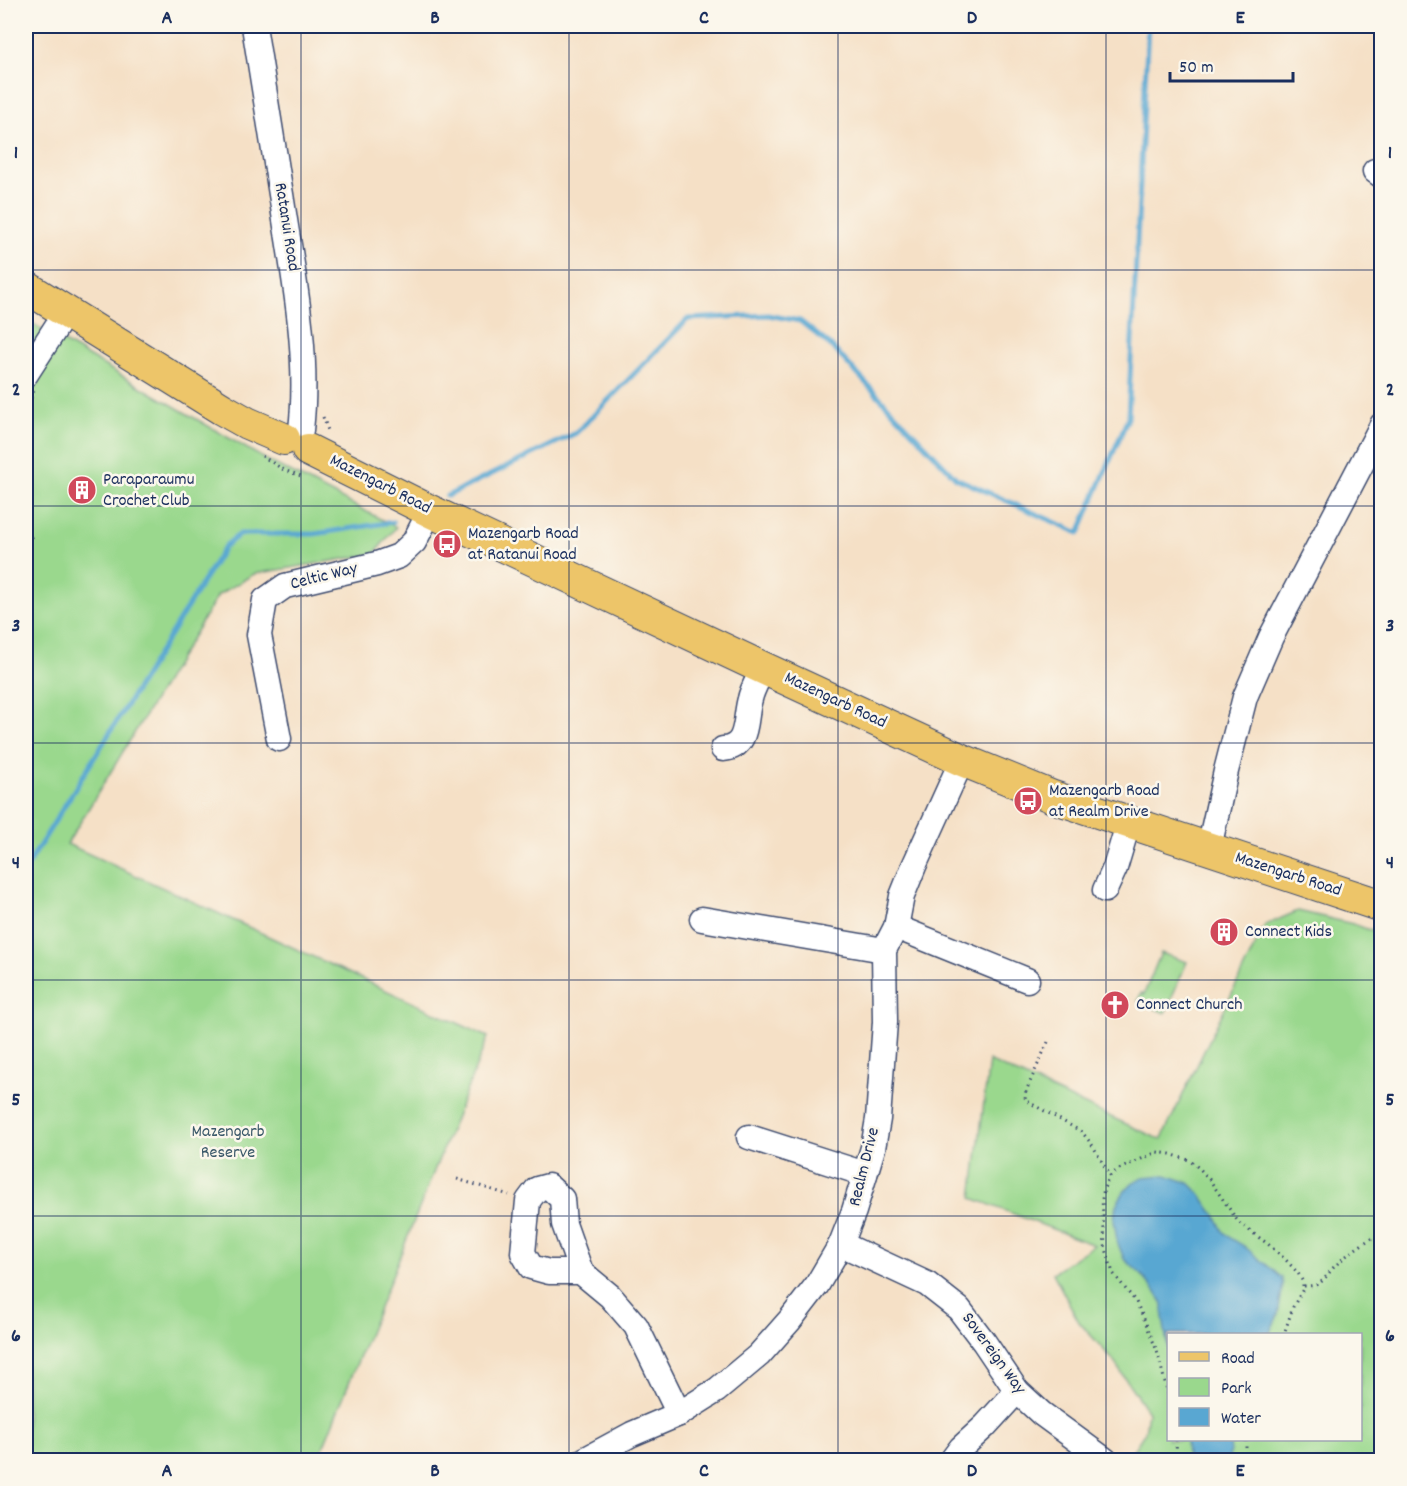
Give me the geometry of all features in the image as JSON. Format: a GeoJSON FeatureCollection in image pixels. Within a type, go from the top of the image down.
{"type":"FeatureCollection","features":[{"type":"Feature","properties":{"kind":"main road","name":"Mazengarb Road"},"geometry":{"type":"LineString","coordinates":[[26,287],[247,423],[310,433],[430,511],[962,760],[1053,797],[1382,906]]}},
{"type":"Feature","properties":{"kind":"street","name":"Ratanui Road"},"geometry":{"type":"LineString","coordinates":[[254,26],[294,271],[303,348],[304,404],[310,433]]}},
{"type":"Feature","properties":{"kind":"street"},"geometry":{"type":"LineString","coordinates":[[26,374],[66,312]]}},
{"type":"Feature","properties":{"kind":"street"},"geometry":{"type":"LineString","coordinates":[[1209,848],[1245,697],[1271,637],[1382,425]]}},
{"type":"Feature","properties":{"kind":"street","name":"Celtic Way"},"geometry":{"type":"LineString","coordinates":[[279,739],[259,635],[265,600],[285,586],[377,564],[399,556],[414,542],[430,511]]}},
{"type":"Feature","properties":{"kind":"street"},"geometry":{"type":"LineString","coordinates":[[723,749],[736,745],[745,732],[750,699],[763,668]]}},
{"type":"Feature","properties":{"kind":"street","name":"Realm Drive"},"geometry":{"type":"LineString","coordinates":[[584,1461],[632,1434],[679,1414],[717,1390],[759,1355],[817,1285],[841,1244],[854,1211],[873,1148],[885,1022],[884,950],[896,927],[902,896],[914,866],[962,760]]}},
{"type":"Feature","properties":{"kind":"street"},"geometry":{"type":"LineString","coordinates":[[1105,890],[1115,868],[1129,821]]}},
{"type":"Feature","properties":{"kind":"street"},"geometry":{"type":"LineString","coordinates":[[702,920],[884,950]]}},
{"type":"Feature","properties":{"kind":"street"},"geometry":{"type":"LineString","coordinates":[[896,927],[1027,980]]}},
{"type":"Feature","properties":{"kind":"street"},"geometry":{"type":"LineString","coordinates":[[749,1137],[865,1174]]}},
{"type":"Feature","properties":{"kind":"street"},"geometry":{"type":"LineString","coordinates":[[581,1272],[549,1272],[531,1266],[523,1253],[528,1201],[537,1189],[548,1186],[562,1199],[564,1224],[581,1272],[610,1296],[636,1326],[679,1414]]}},
{"type":"Feature","properties":{"kind":"street","name":"Sovereign Way"},"geometry":{"type":"LineString","coordinates":[[841,1244],[927,1284],[959,1309],[1017,1391],[1042,1414],[1105,1461]]}},
{"type":"Feature","properties":{"kind":"street"},"geometry":{"type":"LineString","coordinates":[[952,1461],[1017,1391]]}},
{"type":"Feature","properties":{"kind":"path"},"geometry":{"type":"LineString","coordinates":[[26,541],[35,534]]}},
{"type":"Feature","properties":{"kind":"path"},"geometry":{"type":"LineString","coordinates":[[1048,1042],[1026,1091],[1025,1100],[1082,1132],[1110,1176]]}},
{"type":"Feature","properties":{"kind":"path"},"geometry":{"type":"LineString","coordinates":[[1167,1390],[1157,1351],[1145,1321],[1136,1302],[1113,1273],[1110,1263],[1102,1198],[1110,1176],[1117,1170],[1157,1152],[1189,1160],[1200,1169],[1239,1223],[1285,1258],[1303,1282],[1303,1289],[1293,1307],[1285,1333]]}},
{"type":"Feature","properties":{"kind":"path"},"geometry":{"type":"LineString","coordinates":[[457,1179],[528,1201]]}},
{"type":"Feature","properties":{"kind":"path"},"geometry":{"type":"LineString","coordinates":[[1303,1286],[1311,1286],[1324,1279],[1352,1252],[1382,1232]]}},
{"type":"Feature","properties":{"kind":"path"},"geometry":{"type":"LineString","coordinates":[[1176,1441],[1177,1461]]}},
{"type":"Feature","properties":{"kind":"path"},"geometry":{"type":"LineString","coordinates":[[1246,1441],[1246,1461]]}},
{"type":"Feature","properties":{"kind":"green space","name":"Mazengarb Reserve"},"geometry":{"type":"Polygon","coordinates":[[[26,320],[265,459],[396,527],[374,554],[254,574],[218,595],[67,844],[488,1037],[318,1460],[26,1460],[26,320]]]}},
{"type":"Feature","properties":{"kind":"green space"},"geometry":{"type":"Polygon","coordinates":[[[1298,911],[1353,924],[1381,934],[1381,1460],[1117,1460],[1132,1452],[1145,1432],[1148,1412],[1112,1359],[1079,1322],[1053,1273],[1094,1245],[972,1198],[989,1061],[1161,1140],[1265,925],[1298,911]]]}},
{"type":"Feature","properties":{"kind":"green space"},"geometry":{"type":"Polygon","coordinates":[[[1161,953],[1187,962],[1165,1013],[1138,1001],[1141,993],[1144,994],[1161,953]]]}},
{"type":"Feature","properties":{"kind":"water"},"geometry":{"type":"Polygon","coordinates":[[[1166,1175],[1189,1183],[1215,1215],[1223,1231],[1282,1278],[1278,1315],[1269,1333],[1167,1333],[1167,1344],[1163,1304],[1141,1274],[1124,1259],[1117,1241],[1114,1220],[1116,1205],[1132,1183],[1143,1177],[1166,1175]]]}},
{"type":"Feature","properties":{"kind":"water"},"geometry":{"type":"Polygon","coordinates":[[[1186,1441],[1231,1441],[1229,1460],[1187,1460],[1186,1441]]]}},
{"type":"Feature","properties":{"kind":"waterway"},"geometry":{"type":"LineString","coordinates":[[447,496],[576,433],[688,319],[768,315],[800,321],[830,345],[956,478],[1079,533],[1128,418],[1148,26]]}},
{"type":"Feature","properties":{"kind":"waterway"},"geometry":{"type":"LineString","coordinates":[[26,868],[225,546],[240,534],[314,534],[393,522]]}},
{"type":"Feature","properties":{"kind":"place","name":"Paraparaumu Crochet Club"},"geometry":{"type":"Point","coordinates":[82,490]}},
{"type":"Feature","properties":{"kind":"place","name":"Mazengarb Road at Ratanui Road"},"geometry":{"type":"Point","coordinates":[447,544]}},
{"type":"Feature","properties":{"kind":"place","name":"Mazengarb Road at Realm Drive"},"geometry":{"type":"Point","coordinates":[1028,801]}},
{"type":"Feature","properties":{"kind":"place","name":"Connect Kids"},"geometry":{"type":"Point","coordinates":[1224,932]}},
{"type":"Feature","properties":{"kind":"place","name":"Connect Church"},"geometry":{"type":"Point","coordinates":[1115,1005]}}]}
